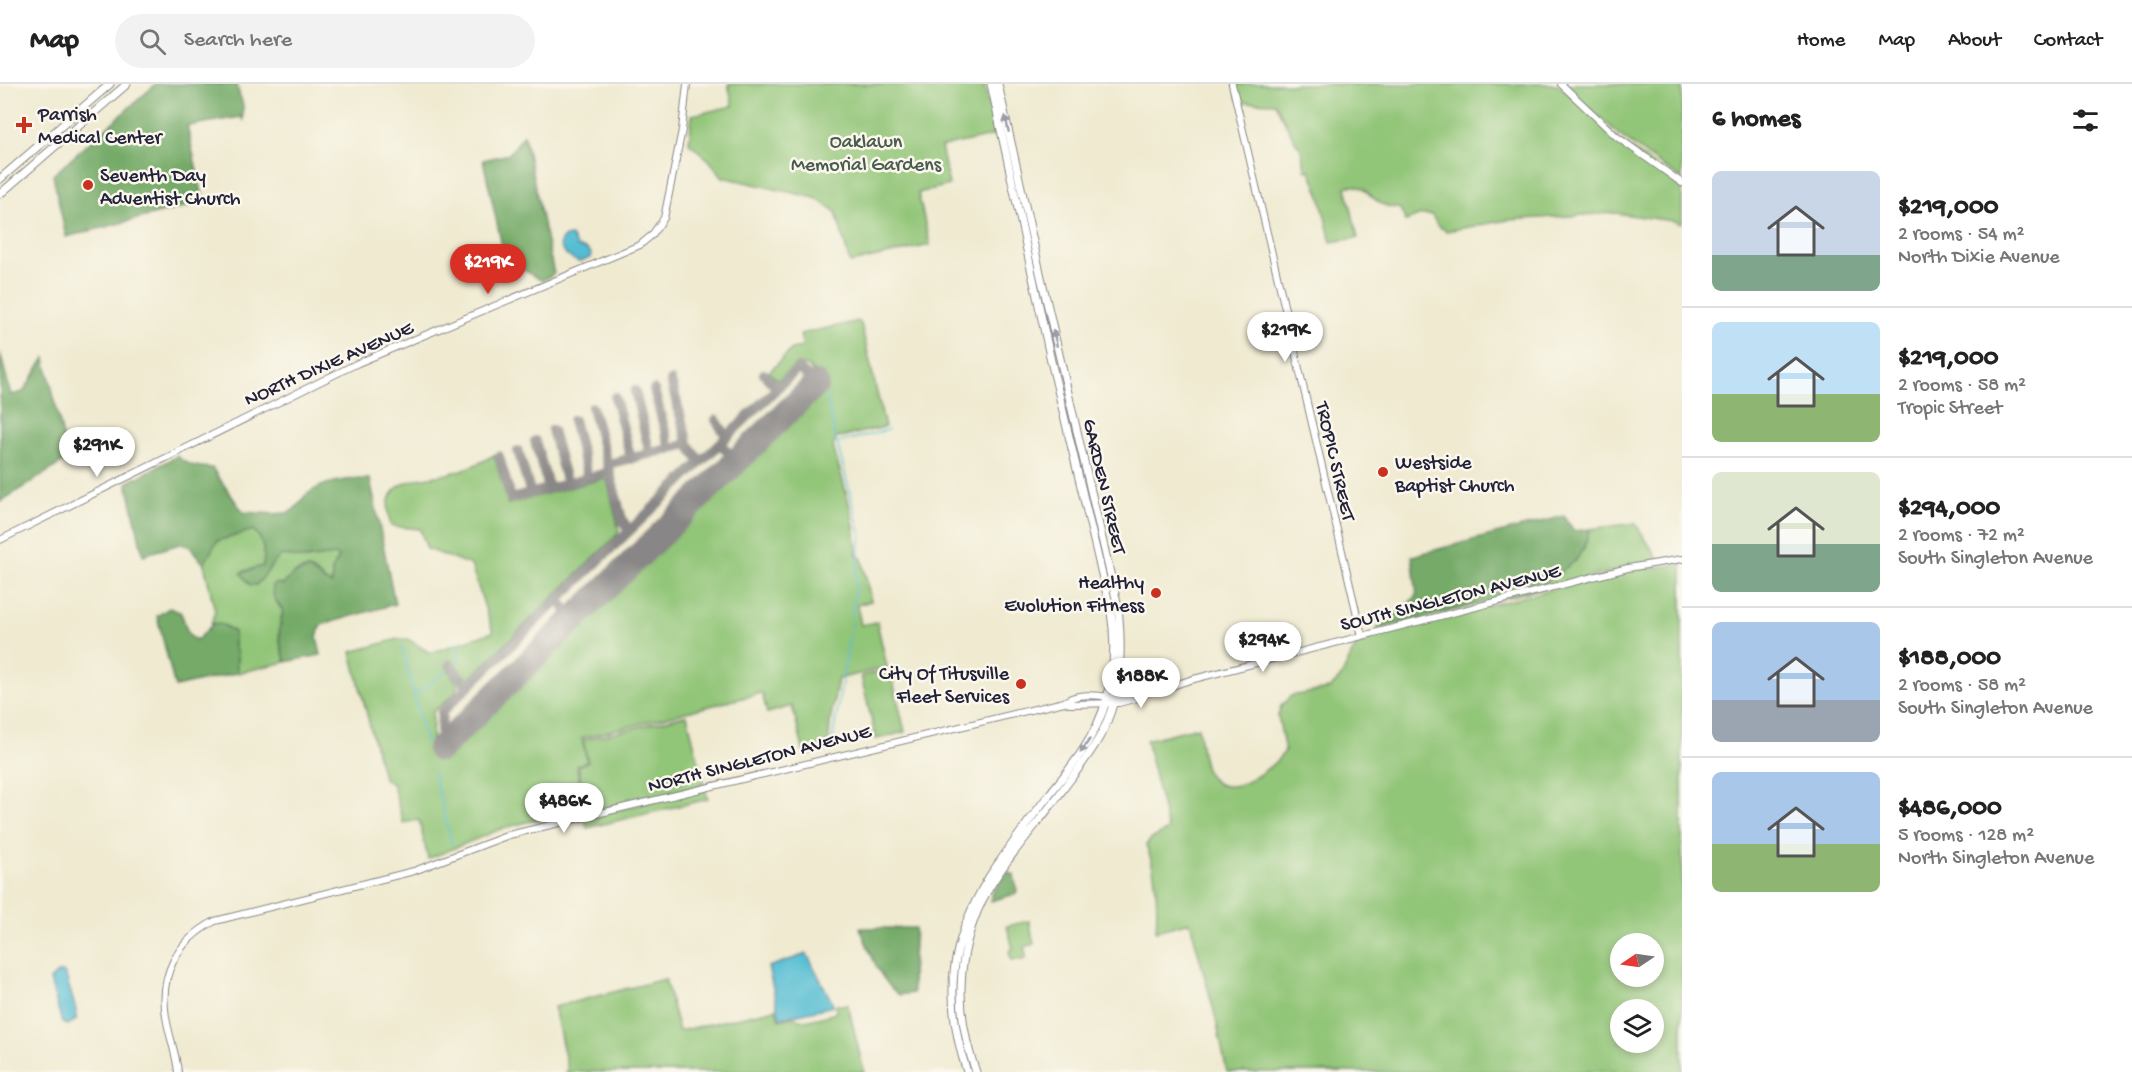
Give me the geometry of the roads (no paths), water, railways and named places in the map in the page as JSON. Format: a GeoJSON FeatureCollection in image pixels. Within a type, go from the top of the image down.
{"type":"FeatureCollection","features":[{"type":"Feature","properties":{"kind":"main road"},"geometry":{"type":"LineString","coordinates":[[0,179],[110,84]]}},
{"type":"Feature","properties":{"kind":"main road"},"geometry":{"type":"LineString","coordinates":[[0,194],[127,84]]}},
{"type":"Feature","properties":{"kind":"main road","name":"GARDEN STREET"},"geometry":{"type":"LineString","coordinates":[[976,1072],[961,1013],[961,968],[966,945],[984,898],[1033,830],[1050,794],[1089,741],[1110,700],[1114,656],[1111,612],[1024,242],[991,84]]}},
{"type":"Feature","properties":{"kind":"main road","name":"GARDEN STREET"},"geometry":{"type":"LineString","coordinates":[[967,1072],[953,1017],[953,974],[958,945],[976,898],[989,877],[1099,740],[1121,650],[1118,607],[998,84]]}},
{"type":"Feature","properties":{"kind":"main road"},"geometry":{"type":"LineString","coordinates":[[99,94],[106,102]]}},
{"type":"Feature","properties":{"kind":"main road"},"geometry":{"type":"LineString","coordinates":[[1024,242],[1032,236]]}},
{"type":"Feature","properties":{"kind":"street","name":"NORTH DIXIE AVENUE"},"geometry":{"type":"LineString","coordinates":[[0,540],[358,363],[639,245],[648,239],[664,218],[682,130],[687,84]]}},
{"type":"Feature","properties":{"kind":"street","name":"TROPIC STREET"},"geometry":{"type":"LineString","coordinates":[[1232,84],[1362,636]]}},
{"type":"Feature","properties":{"kind":"street"},"geometry":{"type":"LineString","coordinates":[[1561,84],[1617,137],[1682,183]]}},
{"type":"Feature","properties":{"kind":"street","name":"SOUTH SINGLETON AVENUE"},"geometry":{"type":"LineString","coordinates":[[1110,700],[1133,700],[1158,690],[1362,636],[1628,568],[1682,559]]}},
{"type":"Feature","properties":{"kind":"street","name":"NORTH SINGLETON AVENUE"},"geometry":{"type":"LineString","coordinates":[[178,1072],[166,1018],[165,995],[168,974],[176,953],[196,932],[215,921],[405,874],[510,835],[1064,702],[1068,699],[1088,695],[1110,700]]}},
{"type":"Feature","properties":{"kind":"water"},"geometry":{"type":"Polygon","coordinates":[[[571,236],[577,247],[591,253],[590,258],[579,262],[561,249],[561,241],[564,237],[571,236]]]}},
{"type":"Feature","properties":{"kind":"water"},"geometry":{"type":"Polygon","coordinates":[[[807,954],[834,1006],[780,1018],[768,967],[807,954]]]}},
{"type":"Feature","properties":{"kind":"water"},"geometry":{"type":"Polygon","coordinates":[[[63,972],[76,1010],[76,1020],[68,1025],[62,1023],[50,980],[57,973],[63,972]]]}},
{"type":"Feature","properties":{"kind":"waterway"},"geometry":{"type":"LineString","coordinates":[[826,395],[836,441]]}},
{"type":"Feature","properties":{"kind":"waterway"},"geometry":{"type":"LineString","coordinates":[[852,617],[861,536],[837,443],[888,430]]}},
{"type":"Feature","properties":{"kind":"waterway"},"geometry":{"type":"LineString","coordinates":[[831,748],[852,622]]}},
{"type":"Feature","properties":{"kind":"waterway"},"geometry":{"type":"LineString","coordinates":[[456,644],[459,659],[456,665]]}},
{"type":"Feature","properties":{"kind":"waterway"},"geometry":{"type":"LineString","coordinates":[[402,645],[426,743]]}},
{"type":"Feature","properties":{"kind":"waterway"},"geometry":{"type":"LineString","coordinates":[[415,694],[447,671]]}},
{"type":"Feature","properties":{"kind":"waterway"},"geometry":{"type":"LineString","coordinates":[[434,774],[452,845]]}},
{"type":"Feature","properties":{"kind":"place","name":"Parrish Medical Center"},"geometry":{"type":"Point","coordinates":[24,125]}},
{"type":"Feature","properties":{"kind":"place","name":"Seventh Day Adventist Church"},"geometry":{"type":"Point","coordinates":[88,185]}},
{"type":"Feature","properties":{"kind":"place","name":"Westside Baptist Church"},"geometry":{"type":"Point","coordinates":[1383,472]}},
{"type":"Feature","properties":{"kind":"place","name":"Healthy Evolution Fitness"},"geometry":{"type":"Point","coordinates":[1156,593]}},
{"type":"Feature","properties":{"kind":"place","name":"City Of Titusville Fleet Services"},"geometry":{"type":"Point","coordinates":[1021,684]}},
{"type":"Feature","properties":{"kind":"park label","name":"Oaklawn Memorial Gardens"},"geometry":{"type":"Point","coordinates":[866,152]}}]}
